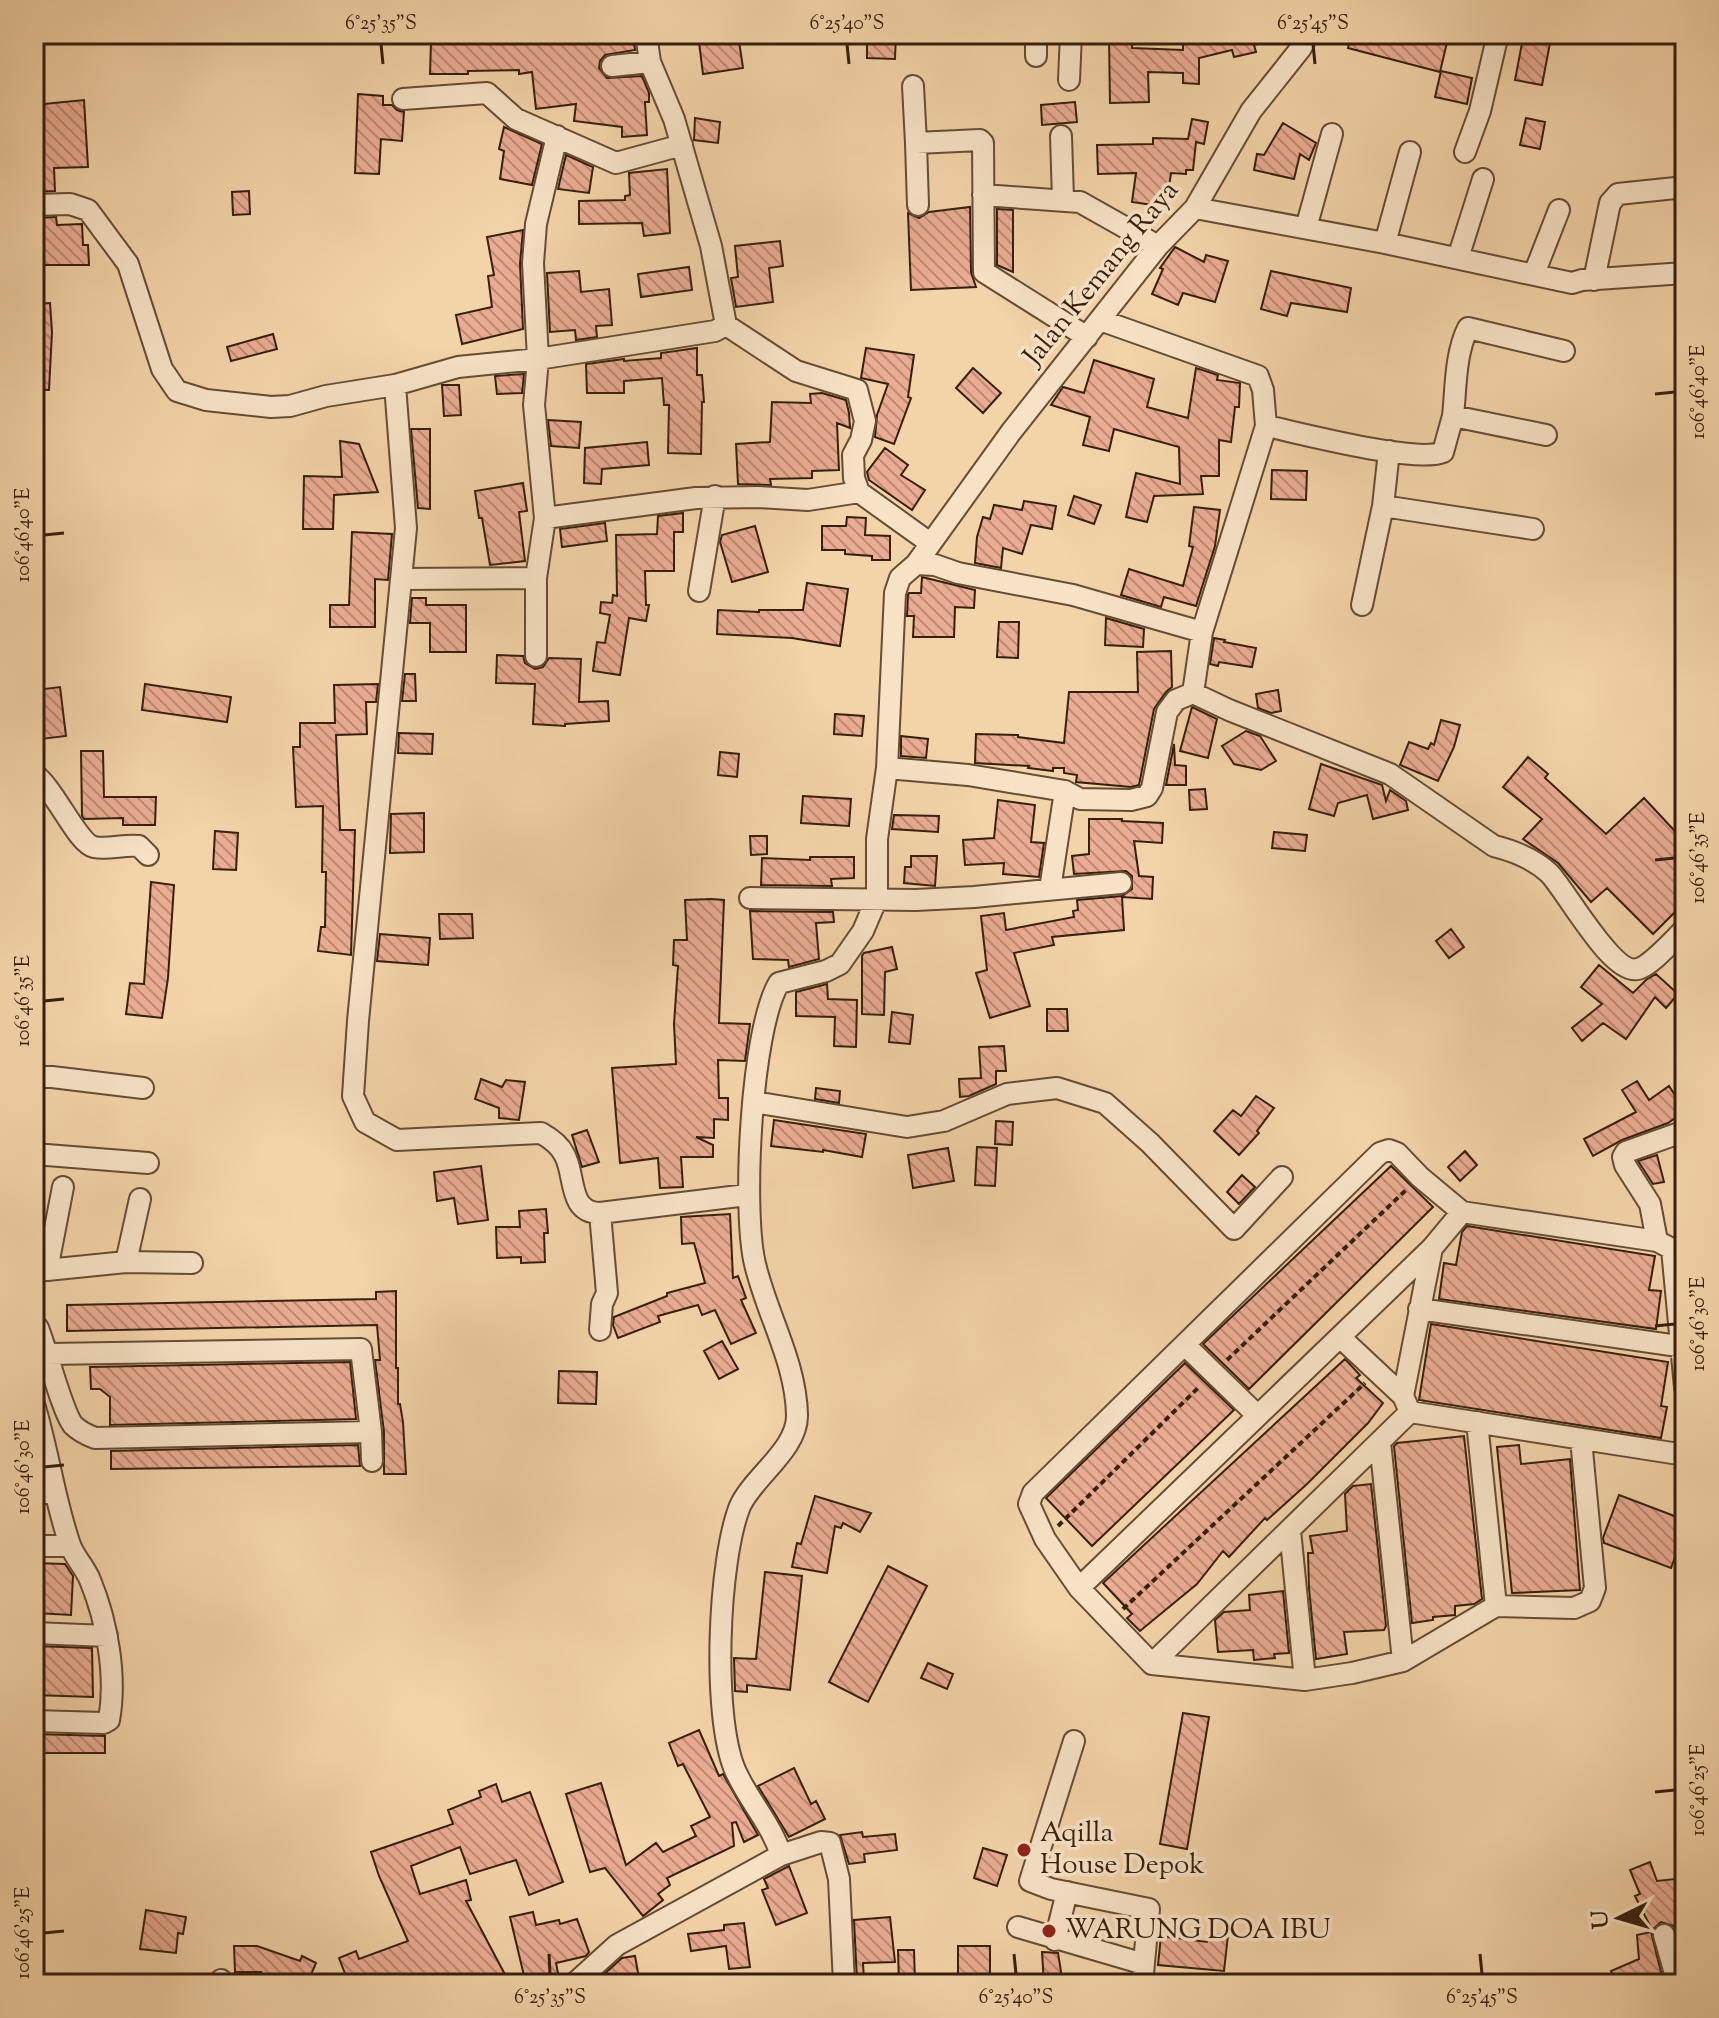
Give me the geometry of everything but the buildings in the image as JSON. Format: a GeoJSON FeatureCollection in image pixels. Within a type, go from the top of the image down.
{"type":"FeatureCollection","features":[{"type":"Feature","properties":{"kind":"street"},"geometry":{"type":"LineString","coordinates":[[646,34],[650,62],[682,145],[711,246],[726,325],[796,371],[857,390],[865,421],[861,440],[853,455],[854,478],[859,492],[930,543]]}},
{"type":"Feature","properties":{"kind":"street"},"geometry":{"type":"LineString","coordinates":[[1036,34],[1036,56]]}},
{"type":"Feature","properties":{"kind":"street"},"geometry":{"type":"LineString","coordinates":[[1069,80],[1071,34]]}},
{"type":"Feature","properties":{"kind":"street","name":"Jalan Kemang Raya"},"geometry":{"type":"LineString","coordinates":[[877,898],[877,839],[887,768],[895,593],[900,578],[916,564],[1011,432],[1158,246],[1195,208],[1251,111],[1301,48],[1308,34]]}},
{"type":"Feature","properties":{"kind":"street"},"geometry":{"type":"LineString","coordinates":[[1465,152],[1480,111],[1498,34]]}},
{"type":"Feature","properties":{"kind":"street"},"geometry":{"type":"LineString","coordinates":[[612,66],[650,62]]}},
{"type":"Feature","properties":{"kind":"street"},"geometry":{"type":"LineString","coordinates":[[913,86],[918,205]]}},
{"type":"Feature","properties":{"kind":"street"},"geometry":{"type":"LineString","coordinates":[[403,99],[487,93],[516,119],[616,163],[682,145]]}},
{"type":"Feature","properties":{"kind":"street"},"geometry":{"type":"LineString","coordinates":[[1306,228],[1332,134]]}},
{"type":"Feature","properties":{"kind":"street"},"geometry":{"type":"LineString","coordinates":[[536,656],[536,578],[545,518],[534,405],[538,359],[532,293],[534,241],[557,136]]}},
{"type":"Feature","properties":{"kind":"street"},"geometry":{"type":"LineString","coordinates":[[1061,136],[1063,199]]}},
{"type":"Feature","properties":{"kind":"street"},"geometry":{"type":"LineString","coordinates":[[916,143],[980,140],[983,143],[984,272],[1087,337]]}},
{"type":"Feature","properties":{"kind":"street"},"geometry":{"type":"LineString","coordinates":[[1385,243],[1410,152]]}},
{"type":"Feature","properties":{"kind":"street"},"geometry":{"type":"LineString","coordinates":[[1458,258],[1483,179]]}},
{"type":"Feature","properties":{"kind":"street"},"geometry":{"type":"LineString","coordinates":[[1594,280],[1610,203],[1618,194],[1685,187]]}},
{"type":"Feature","properties":{"kind":"street"},"geometry":{"type":"LineString","coordinates":[[983,195],[1080,202],[1158,246]]}},
{"type":"Feature","properties":{"kind":"street"},"geometry":{"type":"LineString","coordinates":[[34,205],[70,204],[88,210],[128,264],[162,369],[177,391],[206,400],[290,406],[326,396],[395,385],[458,367],[538,359],[698,335],[726,325]]}},
{"type":"Feature","properties":{"kind":"street"},"geometry":{"type":"LineString","coordinates":[[1195,208],[1385,243],[1572,283],[1685,273]]}},
{"type":"Feature","properties":{"kind":"street"},"geometry":{"type":"LineString","coordinates":[[1534,274],[1559,210]]}},
{"type":"Feature","properties":{"kind":"street"},"geometry":{"type":"LineString","coordinates":[[1100,320],[1258,376],[1263,390],[1266,426],[1202,632],[1193,693]]}},
{"type":"Feature","properties":{"kind":"street"},"geometry":{"type":"LineString","coordinates":[[1266,426],[1389,451],[1435,456],[1443,452],[1453,416],[1458,366],[1468,328],[1564,351]]}},
{"type":"Feature","properties":{"kind":"street"},"geometry":{"type":"LineString","coordinates":[[395,385],[406,528],[353,1096],[365,1122],[397,1140],[541,1133],[563,1151],[575,1197],[592,1213],[747,1195]]}},
{"type":"Feature","properties":{"kind":"street"},"geometry":{"type":"LineString","coordinates":[[1453,416],[1546,435]]}},
{"type":"Feature","properties":{"kind":"street"},"geometry":{"type":"LineString","coordinates":[[1362,605],[1383,506],[1389,451]]}},
{"type":"Feature","properties":{"kind":"street"},"geometry":{"type":"LineString","coordinates":[[545,518],[715,496],[808,500],[859,492]]}},
{"type":"Feature","properties":{"kind":"street"},"geometry":{"type":"LineString","coordinates":[[699,591],[715,496]]}},
{"type":"Feature","properties":{"kind":"street"},"geometry":{"type":"LineString","coordinates":[[1383,506],[1533,529]]}},
{"type":"Feature","properties":{"kind":"street"},"geometry":{"type":"LineString","coordinates":[[916,564],[935,565],[958,573],[1073,595],[1202,632]]}},
{"type":"Feature","properties":{"kind":"street"},"geometry":{"type":"LineString","coordinates":[[402,579],[536,578]]}},
{"type":"Feature","properties":{"kind":"street"},"geometry":{"type":"LineString","coordinates":[[887,768],[968,775],[1065,791],[1080,799],[1131,800],[1147,796],[1152,788],[1167,712],[1176,700],[1193,693],[1390,774],[1494,846],[1513,851],[1546,870],[1598,941],[1630,969],[1646,965],[1685,929]]}},
{"type":"Feature","properties":{"kind":"street"},"geometry":{"type":"LineString","coordinates":[[34,774],[51,789],[83,840],[92,846],[139,846],[148,855]]}},
{"type":"Feature","properties":{"kind":"street"},"geometry":{"type":"LineString","coordinates":[[1050,889],[1065,791]]}},
{"type":"Feature","properties":{"kind":"street"},"geometry":{"type":"LineString","coordinates":[[750,898],[974,897],[1121,883]]}},
{"type":"Feature","properties":{"kind":"street"},"geometry":{"type":"LineString","coordinates":[[781,1855],[770,1827],[734,1769],[723,1720],[723,1623],[736,1518],[750,1490],[789,1441],[798,1420],[788,1362],[755,1265],[747,1195],[754,1102],[763,1037],[779,983],[826,971],[840,964],[863,931],[877,898]]}},
{"type":"Feature","properties":{"kind":"street"},"geometry":{"type":"LineString","coordinates":[[34,1077],[143,1088]]}},
{"type":"Feature","properties":{"kind":"street"},"geometry":{"type":"LineString","coordinates":[[754,1102],[907,1127],[944,1121],[1007,1094],[1057,1088],[1105,1103],[1150,1143],[1234,1229],[1282,1177]]}},
{"type":"Feature","properties":{"kind":"street"},"geometry":{"type":"LineString","coordinates":[[1685,1131],[1626,1152],[1623,1157],[1671,1245],[1684,1347],[1685,1387]]}},
{"type":"Feature","properties":{"kind":"street"},"geometry":{"type":"LineString","coordinates":[[1581,1439],[1595,1588],[1590,1601],[1574,1608],[1496,1606],[1403,1661],[1305,1680],[1152,1664],[1079,1588],[1045,1539],[1029,1504],[1033,1493],[1380,1153],[1389,1150],[1397,1153],[1462,1212],[1671,1245]]}},
{"type":"Feature","properties":{"kind":"street"},"geometry":{"type":"LineString","coordinates":[[34,1154],[148,1163]]}},
{"type":"Feature","properties":{"kind":"street"},"geometry":{"type":"LineString","coordinates":[[63,1187],[40,1270],[126,1262],[192,1263]]}},
{"type":"Feature","properties":{"kind":"street"},"geometry":{"type":"LineString","coordinates":[[126,1262],[140,1199]]}},
{"type":"Feature","properties":{"kind":"street"},"geometry":{"type":"LineString","coordinates":[[1079,1588],[1432,1248],[1462,1212]]}},
{"type":"Feature","properties":{"kind":"street"},"geometry":{"type":"LineString","coordinates":[[600,1213],[607,1293],[602,1304],[600,1330]]}},
{"type":"Feature","properties":{"kind":"street"},"geometry":{"type":"LineString","coordinates":[[1152,1664],[1380,1442],[1407,1404],[1419,1309],[1432,1248]]}},
{"type":"Feature","properties":{"kind":"street"},"geometry":{"type":"LineString","coordinates":[[1419,1309],[1684,1347]]}},
{"type":"Feature","properties":{"kind":"street"},"geometry":{"type":"LineString","coordinates":[[34,1328],[38,1328],[49,1354],[73,1424],[95,1438],[371,1432]]}},
{"type":"Feature","properties":{"kind":"street"},"geometry":{"type":"LineString","coordinates":[[1340,1337],[1378,1371],[1407,1404],[1477,1422],[1685,1455]]}},
{"type":"Feature","properties":{"kind":"street"},"geometry":{"type":"LineString","coordinates":[[1185,1345],[1257,1415]]}},
{"type":"Feature","properties":{"kind":"street"},"geometry":{"type":"LineString","coordinates":[[49,1354],[361,1349],[372,1461]]}},
{"type":"Feature","properties":{"kind":"street"},"geometry":{"type":"LineString","coordinates":[[34,1407],[44,1492],[90,1579],[107,1636],[110,1688],[109,1720],[97,1724],[34,1721]]}},
{"type":"Feature","properties":{"kind":"street"},"geometry":{"type":"LineString","coordinates":[[1477,1422],[1496,1606]]}},
{"type":"Feature","properties":{"kind":"street"},"geometry":{"type":"LineString","coordinates":[[1380,1442],[1403,1661]]}},
{"type":"Feature","properties":{"kind":"street"},"geometry":{"type":"LineString","coordinates":[[1290,1530],[1305,1680]]}},
{"type":"Feature","properties":{"kind":"street"},"geometry":{"type":"LineString","coordinates":[[34,1546],[70,1546]]}},
{"type":"Feature","properties":{"kind":"street"},"geometry":{"type":"LineString","coordinates":[[34,1633],[107,1636]]}},
{"type":"Feature","properties":{"kind":"street"},"geometry":{"type":"LineString","coordinates":[[1018,1927],[1143,1974],[1149,1909],[1030,1881],[1074,1741]]}},
{"type":"Feature","properties":{"kind":"street"},"geometry":{"type":"LineString","coordinates":[[574,1984],[617,1945],[781,1855],[821,1842],[830,1843],[839,1879],[844,1984]]}},
{"type":"Feature","properties":{"kind":"street"},"geometry":{"type":"LineString","coordinates":[[1055,1940],[1067,1892]]}},
{"type":"Feature","properties":{"kind":"street"},"geometry":{"type":"LineString","coordinates":[[1664,1935],[1678,1984]]}},
{"type":"Feature","properties":{"kind":"path"},"geometry":{"type":"LineString","coordinates":[[1045,1539],[1213,1373],[1420,1177]]}},
{"type":"Feature","properties":{"kind":"path"},"geometry":{"type":"LineString","coordinates":[[1110,1622],[1378,1371]]}},
{"type":"Feature","properties":{"kind":"place","name":"Aqilla House Depok"},"geometry":{"type":"Point","coordinates":[1024,1850]}},
{"type":"Feature","properties":{"kind":"place","name":"WARUNG DOA IBU"},"geometry":{"type":"Point","coordinates":[1049,1931]}}]}
